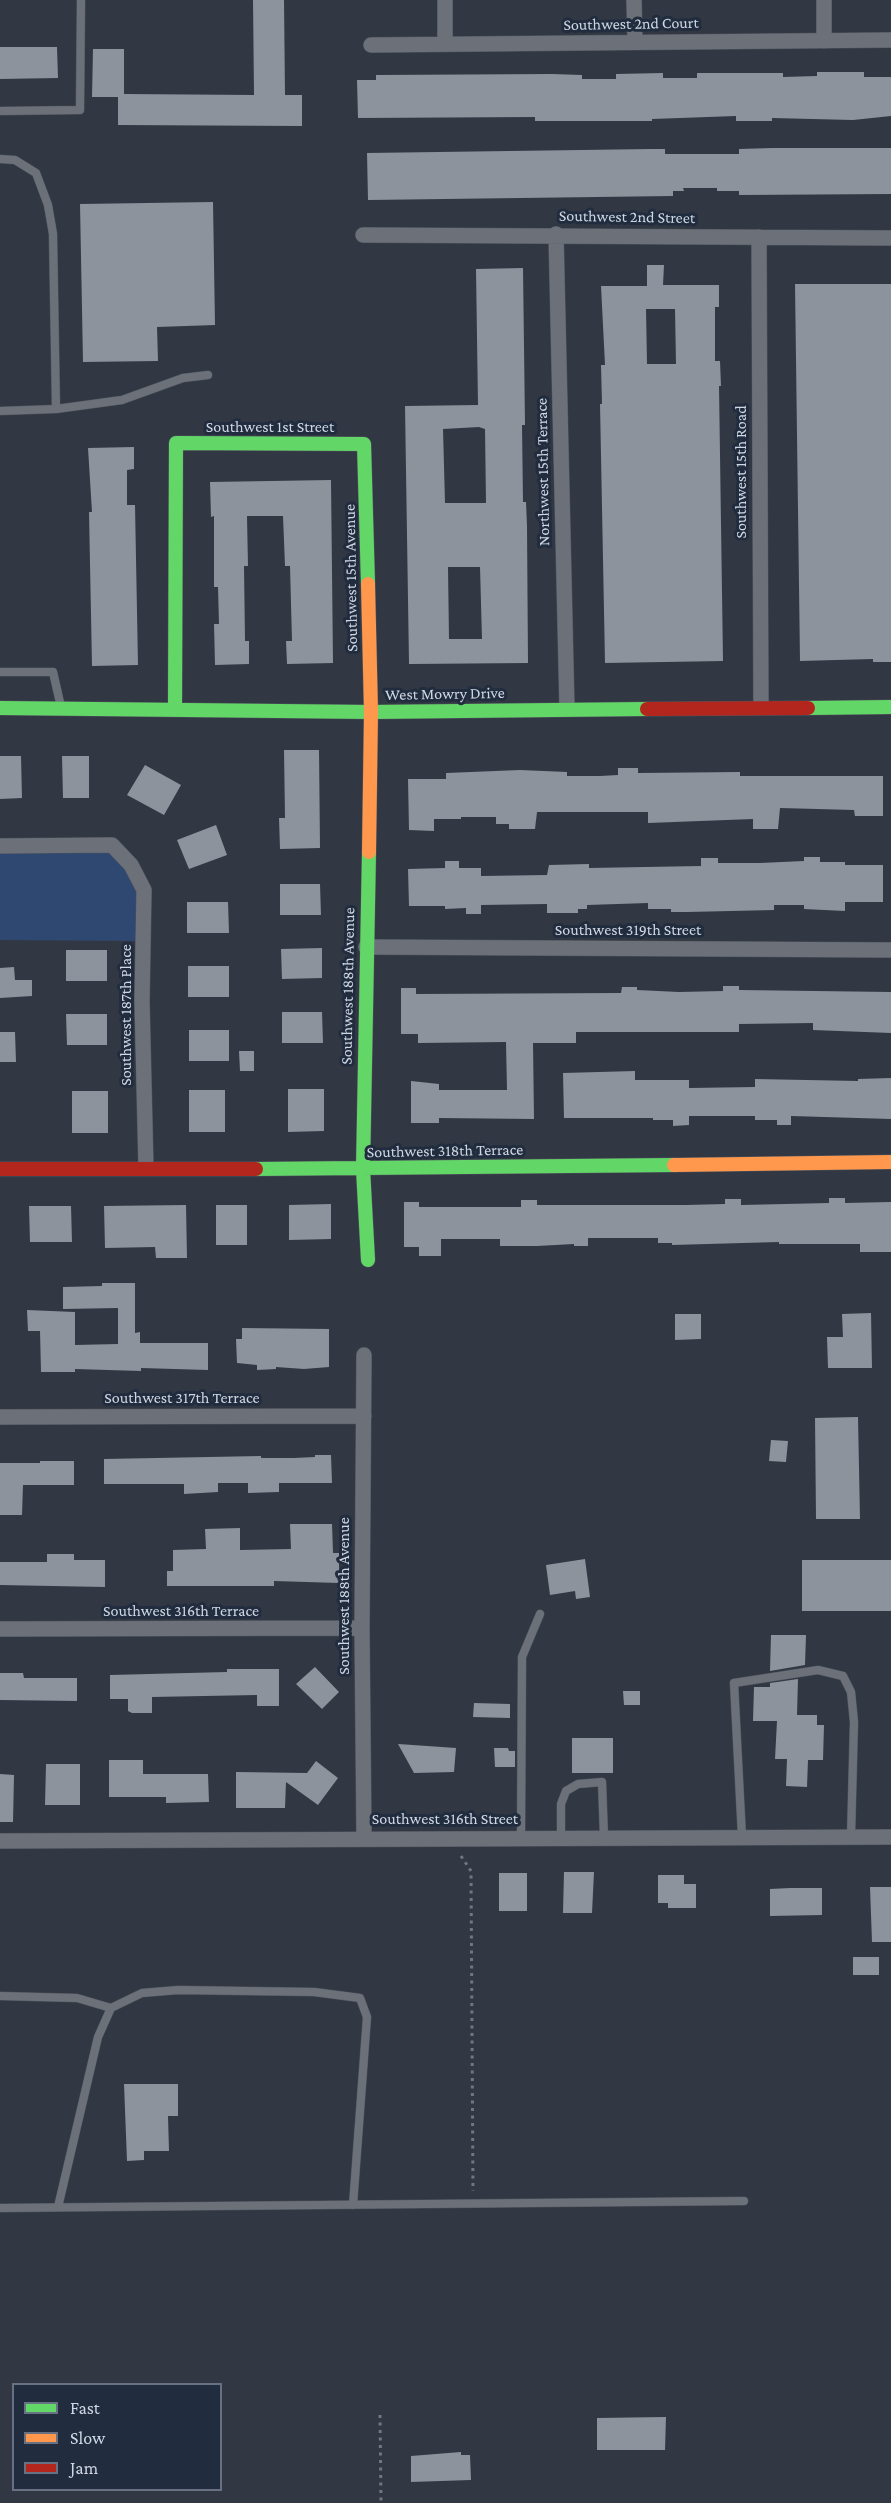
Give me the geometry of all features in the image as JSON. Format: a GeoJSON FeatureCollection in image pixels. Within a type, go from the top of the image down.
{"type":"FeatureCollection","features":[{"type":"Feature","properties":{"kind":"street"},"geometry":{"type":"LineString","coordinates":[[445,0],[445,44]]}},
{"type":"Feature","properties":{"kind":"street"},"geometry":{"type":"LineString","coordinates":[[634,0],[635,42]]}},
{"type":"Feature","properties":{"kind":"street"},"geometry":{"type":"LineString","coordinates":[[824,0],[824,41]]}},
{"type":"Feature","properties":{"kind":"street","name":"Southwest 2nd Court"},"geometry":{"type":"LineString","coordinates":[[371,45],[891,40]]}},
{"type":"Feature","properties":{"kind":"street","name":"Southwest 2nd Street"},"geometry":{"type":"LineString","coordinates":[[363,235],[556,234],[891,238]]}},
{"type":"Feature","properties":{"kind":"street","name":"Northwest 15th Terrace"},"geometry":{"type":"LineString","coordinates":[[556,234],[567,709]]}},
{"type":"Feature","properties":{"kind":"street","name":"Southwest 15th Road"},"geometry":{"type":"LineString","coordinates":[[759,237],[761,707]]}},
{"type":"Feature","properties":{"kind":"street","name":"Southwest 1st Street"},"geometry":{"type":"LineString","coordinates":[[175,708],[176,443],[364,444]]}},
{"type":"Feature","properties":{"kind":"street","name":"Southwest 15th Avenue"},"geometry":{"type":"LineString","coordinates":[[364,444],[370,712]]}},
{"type":"Feature","properties":{"kind":"street","name":"West Mowry Drive"},"geometry":{"type":"LineString","coordinates":[[0,708],[175,708],[370,712],[891,707]]}},
{"type":"Feature","properties":{"kind":"street","name":"Southwest 188th Avenue"},"geometry":{"type":"LineString","coordinates":[[368,1260],[363,1169],[370,712]]}},
{"type":"Feature","properties":{"kind":"street","name":"Southwest 187th Place"},"geometry":{"type":"LineString","coordinates":[[0,846],[112,845],[130,865],[144,890],[141,1001],[146,1168]]}},
{"type":"Feature","properties":{"kind":"street","name":"Southwest 319th Street"},"geometry":{"type":"LineString","coordinates":[[366,947],[891,950]]}},
{"type":"Feature","properties":{"kind":"street","name":"Southwest 318th Terrace"},"geometry":{"type":"LineString","coordinates":[[0,1168],[363,1169],[891,1162]]}},
{"type":"Feature","properties":{"kind":"street","name":"Southwest 188th Avenue"},"geometry":{"type":"LineString","coordinates":[[364,1354],[362,1628],[364,1838]]}},
{"type":"Feature","properties":{"kind":"street","name":"Southwest 317th Terrace"},"geometry":{"type":"LineString","coordinates":[[0,1416],[364,1416]]}},
{"type":"Feature","properties":{"kind":"street","name":"Southwest 316th Terrace"},"geometry":{"type":"LineString","coordinates":[[0,1629],[362,1628]]}},
{"type":"Feature","properties":{"kind":"street","name":"Southwest 316th Street"},"geometry":{"type":"LineString","coordinates":[[0,1841],[891,1837]]}},
{"type":"Feature","properties":{"kind":"lane"},"geometry":{"type":"LineString","coordinates":[[0,111],[80,110],[81,0]]}},
{"type":"Feature","properties":{"kind":"lane"},"geometry":{"type":"LineString","coordinates":[[0,159],[15,160],[36,173],[48,205],[53,234],[56,410]]}},
{"type":"Feature","properties":{"kind":"lane"},"geometry":{"type":"LineString","coordinates":[[0,411],[56,410],[122,400],[183,378],[208,375]]}},
{"type":"Feature","properties":{"kind":"lane"},"geometry":{"type":"LineString","coordinates":[[0,672],[53,672],[62,708]]}},
{"type":"Feature","properties":{"kind":"lane"},"geometry":{"type":"LineString","coordinates":[[521,1837],[522,1657],[540,1614]]}},
{"type":"Feature","properties":{"kind":"lane"},"geometry":{"type":"LineString","coordinates":[[742,1836],[734,1683],[818,1670],[843,1676],[851,1692],[854,1722],[851,1836]]}},
{"type":"Feature","properties":{"kind":"lane"},"geometry":{"type":"LineString","coordinates":[[561,1837],[561,1804],[566,1791],[578,1784],[602,1782],[604,1837]]}},
{"type":"Feature","properties":{"kind":"lane"},"geometry":{"type":"LineString","coordinates":[[0,1996],[77,1998],[111,2007],[142,1993],[178,1990],[314,1992],[360,1998],[367,2018],[353,2205]]}},
{"type":"Feature","properties":{"kind":"lane"},"geometry":{"type":"LineString","coordinates":[[58,2207],[98,2037],[111,2007]]}},
{"type":"Feature","properties":{"kind":"lane"},"geometry":{"type":"LineString","coordinates":[[0,2208],[744,2201]]}},
{"type":"Feature","properties":{"kind":"path"},"geometry":{"type":"LineString","coordinates":[[447,1838],[471,1871],[473,2204]]}},
{"type":"Feature","properties":{"kind":"path"},"geometry":{"type":"LineString","coordinates":[[380,2415],[381,2503]]}},
{"type":"Feature","properties":{"kind":"shaded area"},"geometry":{"type":"Polygon","coordinates":[[[111,848],[142,891],[141,941],[0,940],[0,849],[111,848]]]}},
{"type":"Feature","properties":{"kind":"building"},"geometry":{"type":"Polygon","coordinates":[[[253,0],[284,0],[285,95],[302,95],[302,126],[118,125],[118,97],[92,97],[93,49],[124,49],[124,94],[254,95],[253,0]]]}},
{"type":"Feature","properties":{"kind":"building"},"geometry":{"type":"Polygon","coordinates":[[[0,47],[57,47],[58,78],[0,79],[0,47]]]}},
{"type":"Feature","properties":{"kind":"building"},"geometry":{"type":"Polygon","coordinates":[[[817,72],[864,72],[864,77],[891,77],[891,116],[853,120],[772,118],[772,121],[736,121],[736,116],[652,119],[652,121],[535,121],[535,117],[358,118],[357,80],[376,80],[376,75],[552,74],[582,75],[582,79],[616,79],[616,74],[663,73],[663,78],[697,78],[697,73],[783,73],[783,77],[817,76],[817,72]]]}},
{"type":"Feature","properties":{"kind":"building"},"geometry":{"type":"Polygon","coordinates":[[[891,148],[891,194],[739,195],[739,191],[717,191],[717,188],[683,188],[684,191],[673,191],[673,196],[368,200],[367,153],[665,149],[665,154],[739,154],[739,149],[891,148]]]}},
{"type":"Feature","properties":{"kind":"building"},"geometry":{"type":"Polygon","coordinates":[[[213,202],[215,325],[157,327],[158,361],[83,362],[80,204],[213,202]]]}},
{"type":"Feature","properties":{"kind":"building"},"geometry":{"type":"Polygon","coordinates":[[[647,265],[664,265],[663,285],[719,285],[719,307],[715,307],[715,361],[720,361],[721,386],[719,386],[723,661],[605,663],[600,404],[602,404],[601,365],[605,365],[601,286],[647,286],[647,265]],[[646,309],[647,364],[676,364],[675,309],[646,309]]]}},
{"type":"Feature","properties":{"kind":"building"},"geometry":{"type":"Polygon","coordinates":[[[523,268],[525,425],[522,425],[523,502],[526,502],[527,526],[528,663],[409,664],[405,406],[478,405],[476,269],[523,268]],[[479,427],[443,429],[445,503],[486,503],[485,429],[479,427]],[[448,567],[449,639],[482,639],[480,567],[448,567]]]}},
{"type":"Feature","properties":{"kind":"building"},"geometry":{"type":"Polygon","coordinates":[[[795,284],[891,284],[891,662],[873,662],[873,659],[800,661],[795,284]]]}},
{"type":"Feature","properties":{"kind":"building"},"geometry":{"type":"Polygon","coordinates":[[[134,447],[134,469],[127,470],[127,505],[135,505],[138,665],[92,666],[89,512],[92,512],[88,448],[134,447]]]}},
{"type":"Feature","properties":{"kind":"building"},"geometry":{"type":"Polygon","coordinates":[[[331,480],[333,663],[287,664],[286,641],[292,641],[290,566],[285,566],[283,516],[247,516],[248,566],[244,566],[245,641],[249,641],[249,664],[215,665],[214,624],[219,624],[218,587],[214,587],[214,516],[211,517],[210,482],[331,480]]]}},
{"type":"Feature","properties":{"kind":"building"},"geometry":{"type":"Polygon","coordinates":[[[284,750],[319,750],[320,848],[280,849],[279,818],[285,818],[284,750]]]}},
{"type":"Feature","properties":{"kind":"building"},"geometry":{"type":"Polygon","coordinates":[[[0,756],[21,756],[22,798],[0,799],[0,756]]]}},
{"type":"Feature","properties":{"kind":"building"},"geometry":{"type":"Polygon","coordinates":[[[62,756],[89,756],[89,798],[63,798],[62,756]]]}},
{"type":"Feature","properties":{"kind":"building"},"geometry":{"type":"Polygon","coordinates":[[[145,765],[181,785],[164,815],[127,795],[145,765]]]}},
{"type":"Feature","properties":{"kind":"building"},"geometry":{"type":"Polygon","coordinates":[[[618,768],[638,768],[638,773],[740,772],[740,776],[883,776],[883,816],[855,816],[854,810],[780,808],[778,829],[753,829],[753,819],[648,823],[648,812],[537,812],[535,829],[509,829],[509,824],[496,824],[496,817],[461,817],[461,819],[434,819],[434,831],[409,830],[408,779],[446,779],[446,773],[520,770],[567,772],[567,776],[600,776],[618,775],[618,768]]]}},
{"type":"Feature","properties":{"kind":"building"},"geometry":{"type":"Polygon","coordinates":[[[216,825],[227,855],[189,869],[177,840],[216,825]]]}},
{"type":"Feature","properties":{"kind":"building"},"geometry":{"type":"Polygon","coordinates":[[[804,857],[820,857],[820,862],[845,862],[845,865],[883,865],[883,902],[845,902],[845,911],[804,909],[804,905],[774,905],[774,910],[671,912],[671,909],[648,909],[648,903],[587,905],[587,909],[578,909],[578,913],[547,913],[547,904],[481,905],[481,914],[466,914],[466,908],[409,906],[408,869],[445,868],[445,861],[459,861],[459,868],[481,868],[481,876],[547,875],[549,865],[589,864],[589,868],[701,866],[701,858],[718,858],[718,863],[760,863],[804,861],[804,857]]]}},
{"type":"Feature","properties":{"kind":"building"},"geometry":{"type":"Polygon","coordinates":[[[280,884],[320,884],[321,915],[280,915],[280,884]]]}},
{"type":"Feature","properties":{"kind":"building"},"geometry":{"type":"Polygon","coordinates":[[[187,902],[228,902],[229,933],[187,933],[187,902]]]}},
{"type":"Feature","properties":{"kind":"building"},"geometry":{"type":"Polygon","coordinates":[[[322,948],[322,978],[282,979],[281,949],[322,948]]]}},
{"type":"Feature","properties":{"kind":"building"},"geometry":{"type":"Polygon","coordinates":[[[66,950],[107,950],[107,981],[66,981],[66,950]]]}},
{"type":"Feature","properties":{"kind":"building"},"geometry":{"type":"Polygon","coordinates":[[[188,966],[229,966],[229,997],[188,997],[188,966]]]}},
{"type":"Feature","properties":{"kind":"building"},"geometry":{"type":"Polygon","coordinates":[[[14,967],[15,980],[32,980],[32,996],[0,998],[0,968],[14,967]]]}},
{"type":"Feature","properties":{"kind":"building"},"geometry":{"type":"Polygon","coordinates":[[[723,986],[739,986],[739,990],[891,992],[891,1033],[813,1030],[813,1023],[739,1024],[739,1032],[576,1032],[576,1043],[533,1043],[534,1119],[439,1118],[439,1123],[411,1123],[411,1081],[439,1084],[439,1090],[507,1090],[506,1042],[418,1043],[418,1034],[401,1034],[401,988],[416,988],[416,994],[621,993],[622,987],[679,992],[723,991],[723,986]]]}},
{"type":"Feature","properties":{"kind":"building"},"geometry":{"type":"Polygon","coordinates":[[[282,1012],[322,1012],[323,1043],[282,1043],[282,1012]]]}},
{"type":"Feature","properties":{"kind":"building"},"geometry":{"type":"Polygon","coordinates":[[[66,1014],[107,1014],[107,1045],[67,1045],[66,1014]]]}},
{"type":"Feature","properties":{"kind":"building"},"geometry":{"type":"Polygon","coordinates":[[[189,1030],[229,1030],[229,1061],[189,1061],[189,1030]]]}},
{"type":"Feature","properties":{"kind":"building"},"geometry":{"type":"Polygon","coordinates":[[[0,1032],[15,1032],[16,1062],[0,1062],[0,1032]]]}},
{"type":"Feature","properties":{"kind":"building"},"geometry":{"type":"Polygon","coordinates":[[[239,1051],[254,1051],[254,1071],[240,1071],[239,1051]]]}},
{"type":"Feature","properties":{"kind":"building"},"geometry":{"type":"Polygon","coordinates":[[[635,1071],[635,1080],[689,1080],[689,1088],[755,1087],[755,1079],[858,1081],[858,1079],[891,1078],[891,1119],[791,1116],[791,1125],[777,1125],[777,1120],[755,1120],[755,1116],[689,1116],[689,1125],[673,1126],[673,1120],[653,1120],[653,1118],[564,1118],[563,1073],[635,1071]]]}},
{"type":"Feature","properties":{"kind":"building"},"geometry":{"type":"Polygon","coordinates":[[[288,1089],[324,1089],[324,1131],[288,1132],[288,1089]]]}},
{"type":"Feature","properties":{"kind":"building"},"geometry":{"type":"Polygon","coordinates":[[[189,1090],[225,1090],[225,1132],[189,1132],[189,1090]]]}},
{"type":"Feature","properties":{"kind":"building"},"geometry":{"type":"Polygon","coordinates":[[[72,1091],[108,1091],[108,1133],[72,1133],[72,1091]]]}},
{"type":"Feature","properties":{"kind":"building"},"geometry":{"type":"Polygon","coordinates":[[[829,1198],[845,1198],[845,1203],[891,1202],[891,1252],[860,1252],[860,1244],[779,1244],[779,1242],[672,1245],[672,1243],[658,1243],[658,1238],[588,1238],[588,1246],[574,1246],[574,1244],[500,1246],[500,1239],[441,1239],[441,1256],[419,1256],[419,1247],[404,1247],[404,1202],[419,1202],[419,1207],[521,1207],[521,1200],[537,1200],[537,1205],[686,1205],[725,1204],[725,1199],[741,1199],[741,1205],[829,1203],[829,1198]]]}},
{"type":"Feature","properties":{"kind":"building"},"geometry":{"type":"Polygon","coordinates":[[[331,1204],[331,1239],[289,1240],[289,1205],[331,1204]]]}},
{"type":"Feature","properties":{"kind":"building"},"geometry":{"type":"Polygon","coordinates":[[[186,1205],[187,1258],[156,1258],[155,1247],[105,1248],[104,1206],[186,1205]]]}},
{"type":"Feature","properties":{"kind":"building"},"geometry":{"type":"Polygon","coordinates":[[[216,1205],[247,1205],[247,1245],[216,1245],[216,1205]]]}},
{"type":"Feature","properties":{"kind":"building"},"geometry":{"type":"Polygon","coordinates":[[[29,1206],[71,1206],[72,1242],[30,1242],[29,1206]]]}},
{"type":"Feature","properties":{"kind":"building"},"geometry":{"type":"Polygon","coordinates":[[[102,1283],[135,1283],[135,1333],[140,1332],[140,1343],[208,1343],[208,1370],[141,1368],[141,1371],[75,1369],[75,1372],[41,1372],[40,1331],[28,1331],[27,1310],[75,1312],[75,1345],[118,1344],[118,1308],[63,1309],[63,1287],[102,1286],[102,1283]]]}},
{"type":"Feature","properties":{"kind":"building"},"geometry":{"type":"Polygon","coordinates":[[[871,1313],[872,1368],[828,1368],[827,1337],[843,1337],[842,1314],[871,1313]]]}},
{"type":"Feature","properties":{"kind":"building"},"geometry":{"type":"Polygon","coordinates":[[[675,1314],[701,1314],[701,1339],[675,1340],[675,1314]]]}},
{"type":"Feature","properties":{"kind":"building"},"geometry":{"type":"Polygon","coordinates":[[[242,1328],[329,1329],[329,1367],[304,1369],[276,1367],[276,1369],[257,1370],[257,1365],[237,1363],[236,1339],[242,1339],[242,1328]]]}},
{"type":"Feature","properties":{"kind":"building"},"geometry":{"type":"Polygon","coordinates":[[[858,1417],[860,1519],[816,1519],[815,1418],[858,1417]]]}},
{"type":"Feature","properties":{"kind":"building"},"geometry":{"type":"Polygon","coordinates":[[[771,1440],[788,1441],[786,1462],[769,1461],[771,1440]]]}},
{"type":"Feature","properties":{"kind":"building"},"geometry":{"type":"Polygon","coordinates":[[[315,1455],[331,1455],[332,1483],[279,1483],[279,1492],[248,1493],[248,1483],[218,1483],[218,1492],[184,1494],[184,1484],[104,1484],[104,1459],[261,1456],[261,1458],[294,1458],[315,1457],[315,1455]]]}},
{"type":"Feature","properties":{"kind":"building"},"geometry":{"type":"Polygon","coordinates":[[[40,1461],[74,1461],[74,1485],[23,1485],[22,1515],[0,1515],[0,1463],[40,1463],[40,1461]]]}},
{"type":"Feature","properties":{"kind":"building"},"geometry":{"type":"Polygon","coordinates":[[[290,1524],[332,1524],[333,1553],[339,1553],[339,1583],[274,1581],[274,1586],[167,1586],[167,1571],[173,1571],[173,1550],[206,1549],[205,1529],[240,1528],[240,1550],[291,1549],[290,1524]]]}},
{"type":"Feature","properties":{"kind":"building"},"geometry":{"type":"Polygon","coordinates":[[[47,1554],[74,1554],[74,1560],[105,1560],[105,1587],[0,1585],[0,1562],[47,1562],[47,1554]]]}},
{"type":"Feature","properties":{"kind":"building"},"geometry":{"type":"Polygon","coordinates":[[[585,1559],[590,1597],[576,1599],[575,1591],[550,1595],[546,1565],[585,1559]]]}},
{"type":"Feature","properties":{"kind":"building"},"geometry":{"type":"Polygon","coordinates":[[[802,1560],[891,1560],[891,1611],[802,1611],[802,1560]]]}},
{"type":"Feature","properties":{"kind":"building"},"geometry":{"type":"Polygon","coordinates":[[[771,1635],[806,1635],[805,1665],[770,1671],[771,1635]]]}},
{"type":"Feature","properties":{"kind":"building"},"geometry":{"type":"Polygon","coordinates":[[[315,1667],[339,1692],[322,1709],[296,1684],[315,1667]]]}},
{"type":"Feature","properties":{"kind":"building"},"geometry":{"type":"Polygon","coordinates":[[[227,1669],[279,1669],[279,1706],[257,1706],[257,1695],[152,1697],[152,1713],[132,1713],[128,1711],[128,1699],[110,1699],[110,1675],[227,1672],[227,1669]]]}},
{"type":"Feature","properties":{"kind":"building"},"geometry":{"type":"Polygon","coordinates":[[[0,1673],[23,1673],[24,1678],[77,1678],[77,1701],[0,1700],[0,1673]]]}},
{"type":"Feature","properties":{"kind":"building"},"geometry":{"type":"Polygon","coordinates":[[[798,1679],[797,1715],[817,1715],[817,1725],[824,1725],[823,1760],[808,1760],[807,1787],[786,1786],[787,1759],[775,1759],[777,1721],[753,1721],[754,1687],[770,1687],[770,1683],[798,1679]]]}},
{"type":"Feature","properties":{"kind":"building"},"geometry":{"type":"Polygon","coordinates":[[[623,1691],[640,1691],[640,1705],[624,1705],[623,1691]]]}},
{"type":"Feature","properties":{"kind":"building"},"geometry":{"type":"Polygon","coordinates":[[[474,1703],[510,1704],[510,1718],[473,1717],[474,1703]]]}},
{"type":"Feature","properties":{"kind":"building"},"geometry":{"type":"Polygon","coordinates":[[[572,1738],[613,1738],[613,1773],[572,1773],[572,1738]]]}},
{"type":"Feature","properties":{"kind":"building"},"geometry":{"type":"Polygon","coordinates":[[[398,1744],[456,1748],[454,1772],[414,1773],[398,1744]]]}},
{"type":"Feature","properties":{"kind":"building"},"geometry":{"type":"Polygon","coordinates":[[[494,1748],[508,1748],[509,1751],[515,1751],[515,1767],[495,1767],[494,1748]]]}},
{"type":"Feature","properties":{"kind":"building"},"geometry":{"type":"Polygon","coordinates":[[[109,1760],[143,1760],[143,1774],[208,1774],[209,1802],[166,1803],[166,1797],[109,1797],[109,1760]]]}},
{"type":"Feature","properties":{"kind":"building"},"geometry":{"type":"Polygon","coordinates":[[[316,1761],[338,1778],[318,1805],[286,1782],[285,1808],[236,1808],[236,1772],[307,1773],[316,1761]]]}},
{"type":"Feature","properties":{"kind":"building"},"geometry":{"type":"Polygon","coordinates":[[[46,1764],[80,1764],[80,1805],[45,1805],[46,1764]]]}},
{"type":"Feature","properties":{"kind":"building"},"geometry":{"type":"Polygon","coordinates":[[[0,1774],[14,1775],[13,1822],[0,1822],[0,1774]]]}},
{"type":"Feature","properties":{"kind":"building"},"geometry":{"type":"Polygon","coordinates":[[[564,1872],[594,1872],[592,1913],[563,1913],[564,1872]]]}},
{"type":"Feature","properties":{"kind":"building"},"geometry":{"type":"Polygon","coordinates":[[[499,1873],[527,1873],[527,1911],[499,1911],[499,1873]]]}},
{"type":"Feature","properties":{"kind":"building"},"geometry":{"type":"Polygon","coordinates":[[[658,1875],[684,1875],[684,1884],[696,1884],[696,1908],[668,1908],[668,1903],[658,1903],[658,1875]]]}},
{"type":"Feature","properties":{"kind":"building"},"geometry":{"type":"Polygon","coordinates":[[[870,1887],[891,1887],[891,1942],[872,1942],[870,1887]]]}},
{"type":"Feature","properties":{"kind":"building"},"geometry":{"type":"Polygon","coordinates":[[[822,1888],[822,1915],[770,1916],[770,1889],[822,1888]]]}},
{"type":"Feature","properties":{"kind":"building"},"geometry":{"type":"Polygon","coordinates":[[[853,1957],[879,1957],[879,1975],[853,1975],[853,1957]]]}},
{"type":"Feature","properties":{"kind":"building"},"geometry":{"type":"Polygon","coordinates":[[[124,2084],[178,2084],[178,2116],[168,2116],[169,2151],[144,2151],[144,2160],[127,2161],[124,2084]]]}},
{"type":"Feature","properties":{"kind":"building"},"geometry":{"type":"Polygon","coordinates":[[[666,2417],[665,2450],[597,2450],[597,2418],[666,2417]]]}},
{"type":"Feature","properties":{"kind":"building"},"geometry":{"type":"Polygon","coordinates":[[[461,2452],[461,2455],[470,2455],[471,2480],[411,2482],[411,2456],[461,2452]]]}},
{"type":"Feature","properties":{"kind":"traffic: fast"},"geometry":{"type":"LineString","coordinates":[[175,708],[176,443],[364,444],[368,584]]}},
{"type":"Feature","properties":{"kind":"traffic: fast"},"geometry":{"type":"LineString","coordinates":[[808,708],[891,707]]}},
{"type":"Feature","properties":{"kind":"traffic: fast"},"geometry":{"type":"LineString","coordinates":[[0,708],[371,712],[647,709]]}},
{"type":"Feature","properties":{"kind":"traffic: fast"},"geometry":{"type":"LineString","coordinates":[[368,1260],[363,1169],[369,852]]}},
{"type":"Feature","properties":{"kind":"traffic: fast"},"geometry":{"type":"LineString","coordinates":[[256,1169],[674,1165]]}},
{"type":"Feature","properties":{"kind":"traffic: slow"},"geometry":{"type":"LineString","coordinates":[[368,584],[371,712],[369,852]]}},
{"type":"Feature","properties":{"kind":"traffic: slow"},"geometry":{"type":"LineString","coordinates":[[674,1165],[891,1162]]}},
{"type":"Feature","properties":{"kind":"traffic: jam"},"geometry":{"type":"LineString","coordinates":[[647,709],[808,708]]}},
{"type":"Feature","properties":{"kind":"traffic: jam"},"geometry":{"type":"LineString","coordinates":[[0,1169],[256,1169]]}}]}
